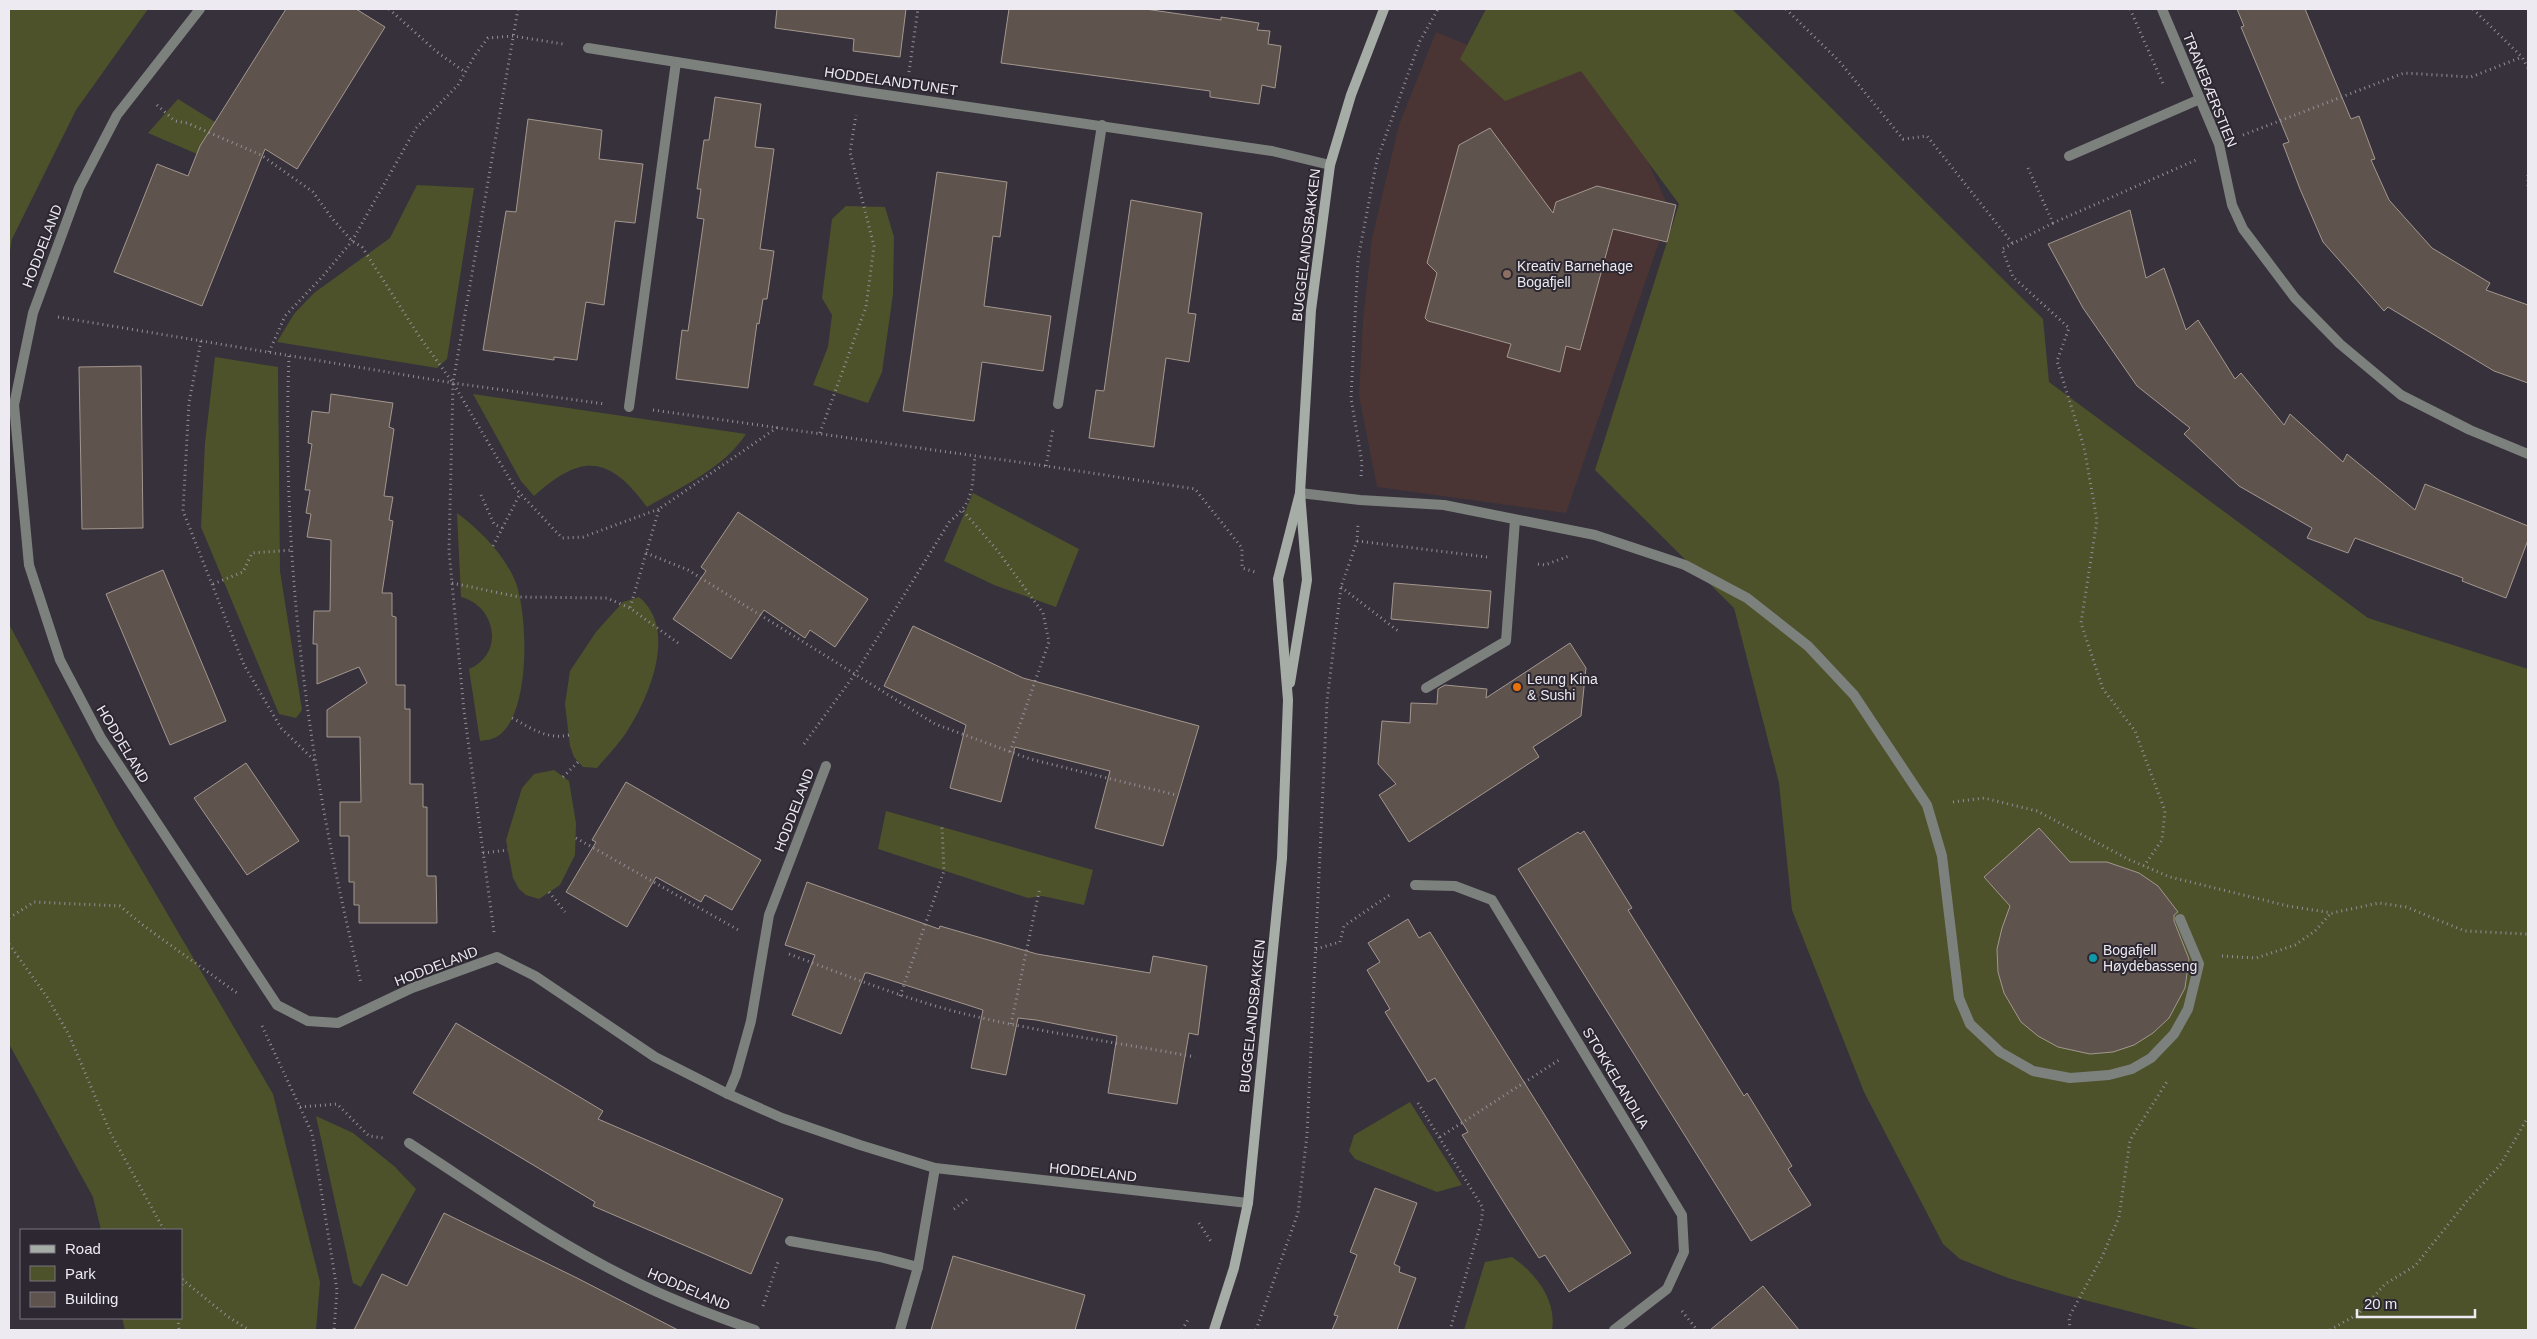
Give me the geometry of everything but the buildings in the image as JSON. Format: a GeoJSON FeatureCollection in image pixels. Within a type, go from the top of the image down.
{"type":"FeatureCollection","features":[{"type":"Feature","properties":{"kind":"street","name":"HODDELAND"},"geometry":{"type":"LineString","coordinates":[[200,9],[117,115],[79,188],[33,312],[14,405],[30,565],[60,660],[101,738],[277,1005],[308,1021],[338,1022],[412,988],[497,957],[535,976],[655,1057],[728,1094],[782,1118],[934,1168],[1248,1203]]}},
{"type":"Feature","properties":{"kind":"street","name":"BUGGELANDSBAKKEN"},"geometry":{"type":"LineString","coordinates":[[1214,1330],[1234,1268],[1248,1203],[1282,858],[1288,700],[1307,580],[1300,493],[1311,310],[1330,165],[1351,95],[1384,9]]}},
{"type":"Feature","properties":{"kind":"street","name":"TRANEBÆRSTIEN"},"geometry":{"type":"LineString","coordinates":[[2162,9],[2219,144],[2232,205],[2239,221],[2295,298],[2340,344],[2401,395],[2470,430],[2528,454]]}},
{"type":"Feature","properties":{"kind":"street","name":"HODDELANDTUNET"},"geometry":{"type":"LineString","coordinates":[[588,48],[1272,151],[1330,165]]}},
{"type":"Feature","properties":{"kind":"street"},"geometry":{"type":"LineString","coordinates":[[629,407],[676,62]]}},
{"type":"Feature","properties":{"kind":"street"},"geometry":{"type":"LineString","coordinates":[[2069,156],[2200,98]]}},
{"type":"Feature","properties":{"kind":"street"},"geometry":{"type":"LineString","coordinates":[[1058,404],[1102,125]]}},
{"type":"Feature","properties":{"kind":"street","name":"BUGGELANDSBAKKEN"},"geometry":{"type":"LineString","coordinates":[[1288,700],[1278,579],[1300,493]]}},
{"type":"Feature","properties":{"kind":"street"},"geometry":{"type":"LineString","coordinates":[[1300,493],[1360,500],[1444,505],[1595,535],[1685,565],[1747,598],[1808,646],[1854,695],[1927,805],[1942,856],[1959,998],[1970,1024],[2000,1052],[2033,1071],[2070,1078],[2109,1075],[2132,1069],[2151,1058],[2174,1034],[2188,1009],[2199,964],[2180,919]]}},
{"type":"Feature","properties":{"kind":"street"},"geometry":{"type":"LineString","coordinates":[[1426,688],[1506,641],[1514,520]]}},
{"type":"Feature","properties":{"kind":"street","name":"HODDELAND"},"geometry":{"type":"LineString","coordinates":[[728,1094],[736,1075],[751,1021],[769,915],[826,766]]}},
{"type":"Feature","properties":{"kind":"street","name":"STOKKELANDLIA"},"geometry":{"type":"LineString","coordinates":[[1415,885],[1455,886],[1492,900],[1682,1215],[1684,1252],[1666,1289],[1614,1330]]}},
{"type":"Feature","properties":{"kind":"street","name":"HODDELAND"},"geometry":{"type":"LineString","coordinates":[[409,1143],[562,1241],[624,1276],[668,1297],[755,1330]]}},
{"type":"Feature","properties":{"kind":"street"},"geometry":{"type":"LineString","coordinates":[[900,1330],[918,1267],[934,1168]]}},
{"type":"Feature","properties":{"kind":"street"},"geometry":{"type":"LineString","coordinates":[[790,1241],[880,1257],[918,1267]]}},
{"type":"Feature","properties":{"kind":"path"},"geometry":{"type":"LineString","coordinates":[[389,9],[437,52],[465,72]]}},
{"type":"Feature","properties":{"kind":"path"},"geometry":{"type":"LineString","coordinates":[[497,957],[464,711],[449,551],[452,383],[518,9]]}},
{"type":"Feature","properties":{"kind":"path"},"geometry":{"type":"LineString","coordinates":[[906,97],[918,9]]}},
{"type":"Feature","properties":{"kind":"path"},"geometry":{"type":"LineString","coordinates":[[1256,1330],[1298,1213],[1307,1135],[1327,701],[1341,588],[1357,541],[1360,500],[1362,463],[1351,398],[1358,259],[1377,160],[1420,41],[1438,9]]}},
{"type":"Feature","properties":{"kind":"path"},"geometry":{"type":"LineString","coordinates":[[1786,9],[1839,61],[1903,139],[1927,136],[2012,244]]}},
{"type":"Feature","properties":{"kind":"path"},"geometry":{"type":"LineString","coordinates":[[2474,9],[2522,57],[2528,68]]}},
{"type":"Feature","properties":{"kind":"path"},"geometry":{"type":"LineString","coordinates":[[269,352],[285,316],[323,276],[352,241],[416,128],[458,85],[488,38],[513,36],[588,48]]}},
{"type":"Feature","properties":{"kind":"path"},"geometry":{"type":"LineString","coordinates":[[2404,73],[2471,77],[2522,57]]}},
{"type":"Feature","properties":{"kind":"path"},"geometry":{"type":"LineString","coordinates":[[139,89],[174,121],[187,123],[261,155],[313,192],[330,217],[352,241],[362,247],[419,336],[452,383],[520,494],[562,538],[583,537],[659,508],[778,427]]}},
{"type":"Feature","properties":{"kind":"path"},"geometry":{"type":"LineString","coordinates":[[820,433],[866,308],[874,246],[850,152],[859,90]]}},
{"type":"Feature","properties":{"kind":"path"},"geometry":{"type":"LineString","coordinates":[[2528,175],[2528,187]]}},
{"type":"Feature","properties":{"kind":"path"},"geometry":{"type":"LineString","coordinates":[[2053,223],[2002,249],[2013,277],[2069,328],[2057,361],[2084,447],[2097,520],[2081,623],[2103,689],[2135,732],[2165,811],[2162,840],[2144,866]]}},
{"type":"Feature","properties":{"kind":"path"},"geometry":{"type":"LineString","coordinates":[[33,312],[452,383],[778,427],[1195,489],[1242,548],[1242,568],[1259,574]]}},
{"type":"Feature","properties":{"kind":"path"},"geometry":{"type":"LineString","coordinates":[[201,340],[189,402],[183,511],[244,664],[281,728],[316,762]]}},
{"type":"Feature","properties":{"kind":"path"},"geometry":{"type":"LineString","coordinates":[[289,355],[287,417],[292,550],[308,718],[337,885],[362,988]]}},
{"type":"Feature","properties":{"kind":"path"},"geometry":{"type":"LineString","coordinates":[[1046,466],[1058,404]]}},
{"type":"Feature","properties":{"kind":"path"},"geometry":{"type":"LineString","coordinates":[[804,744],[855,674],[950,521],[964,511],[972,491],[975,456]]}},
{"type":"Feature","properties":{"kind":"path"},"geometry":{"type":"LineString","coordinates":[[493,546],[520,494]]}},
{"type":"Feature","properties":{"kind":"path"},"geometry":{"type":"LineString","coordinates":[[481,495],[494,524],[502,528]]}},
{"type":"Feature","properties":{"kind":"path"},"geometry":{"type":"LineString","coordinates":[[630,608],[659,508]]}},
{"type":"Feature","properties":{"kind":"path"},"geometry":{"type":"LineString","coordinates":[[964,511],[1043,613],[1049,642],[1010,752]]}},
{"type":"Feature","properties":{"kind":"path"},"geometry":{"type":"LineString","coordinates":[[1357,541],[1546,565],[1565,559],[1595,535]]}},
{"type":"Feature","properties":{"kind":"path"},"geometry":{"type":"LineString","coordinates":[[213,584],[243,572],[252,553],[292,550]]}},
{"type":"Feature","properties":{"kind":"path"},"geometry":{"type":"LineString","coordinates":[[646,553],[688,570],[935,724],[1030,759],[1176,795]]}},
{"type":"Feature","properties":{"kind":"path"},"geometry":{"type":"LineString","coordinates":[[452,583],[519,597],[607,598],[630,608],[678,643]]}},
{"type":"Feature","properties":{"kind":"path"},"geometry":{"type":"LineString","coordinates":[[1341,588],[1398,631]]}},
{"type":"Feature","properties":{"kind":"path"},"geometry":{"type":"LineString","coordinates":[[512,718],[547,736],[556,738],[569,735]]}},
{"type":"Feature","properties":{"kind":"path"},"geometry":{"type":"LineString","coordinates":[[563,776],[578,762]]}},
{"type":"Feature","properties":{"kind":"path"},"geometry":{"type":"LineString","coordinates":[[1927,805],[1984,798],[2037,811],[2144,866],[2170,877],[2288,906],[2332,913],[2379,903],[2406,907],[2464,931],[2528,934]]}},
{"type":"Feature","properties":{"kind":"path"},"geometry":{"type":"LineString","coordinates":[[900,996],[944,872],[942,828]]}},
{"type":"Feature","properties":{"kind":"path"},"geometry":{"type":"LineString","coordinates":[[576,838],[763,944],[900,996],[1010,1024],[1196,1058]]}},
{"type":"Feature","properties":{"kind":"path"},"geometry":{"type":"LineString","coordinates":[[483,853],[508,850]]}},
{"type":"Feature","properties":{"kind":"path"},"geometry":{"type":"LineString","coordinates":[[1316,949],[1340,942],[1344,926],[1395,892],[1415,885]]}},
{"type":"Feature","properties":{"kind":"path"},"geometry":{"type":"LineString","coordinates":[[1010,1024],[1040,887]]}},
{"type":"Feature","properties":{"kind":"path"},"geometry":{"type":"LineString","coordinates":[[549,892],[566,912]]}},
{"type":"Feature","properties":{"kind":"path"},"geometry":{"type":"LineString","coordinates":[[9,918],[34,902],[120,906],[144,926],[238,994]]}},
{"type":"Feature","properties":{"kind":"path"},"geometry":{"type":"LineString","coordinates":[[2196,955],[2256,958],[2295,945],[2315,931],[2332,913]]}},
{"type":"Feature","properties":{"kind":"path"},"geometry":{"type":"LineString","coordinates":[[9,944],[47,997],[69,1035],[111,1134],[163,1229]]}},
{"type":"Feature","properties":{"kind":"path"},"geometry":{"type":"LineString","coordinates":[[261,1026],[312,1133],[337,1290],[334,1330]]}},
{"type":"Feature","properties":{"kind":"path"},"geometry":{"type":"LineString","coordinates":[[1440,1137],[1580,1046]]}},
{"type":"Feature","properties":{"kind":"path"},"geometry":{"type":"LineString","coordinates":[[2070,1330],[2069,1317],[2102,1257],[2119,1217],[2130,1140],[2170,1076]]}},
{"type":"Feature","properties":{"kind":"path"},"geometry":{"type":"LineString","coordinates":[[1418,1103],[1483,1208],[1481,1223],[1450,1330]]}},
{"type":"Feature","properties":{"kind":"path"},"geometry":{"type":"LineString","coordinates":[[300,1107],[337,1104],[369,1136],[409,1143]]}},
{"type":"Feature","properties":{"kind":"path"},"geometry":{"type":"LineString","coordinates":[[2330,1330],[2358,1314],[2385,1284],[2415,1266],[2467,1201],[2501,1164],[2528,1117]]}},
{"type":"Feature","properties":{"kind":"path"},"geometry":{"type":"LineString","coordinates":[[755,1330],[785,1243],[790,1241]]}},
{"type":"Feature","properties":{"kind":"path"},"geometry":{"type":"LineString","coordinates":[[182,1277],[182,1285]]}},
{"type":"Feature","properties":{"kind":"path"},"geometry":{"type":"LineString","coordinates":[[183,1280],[226,1316],[249,1330]]}},
{"type":"Feature","properties":{"kind":"shaded area","name":"Kreativ Barnehage Bogafjell"},"geometry":{"type":"Polygon","coordinates":[[[1436,32],[1489,54],[1604,66],[1670,210],[1566,513],[1377,487],[1359,396],[1363,320],[1372,238],[1399,125],[1436,32]]]}},
{"type":"Feature","properties":{"kind":"green space"},"geometry":{"type":"Polygon","coordinates":[[[9,9],[148,9],[76,110],[12,239],[9,257],[9,9]]]}},
{"type":"Feature","properties":{"kind":"green space"},"geometry":{"type":"Polygon","coordinates":[[[1486,9],[1732,9],[2043,319],[2049,382],[2368,618],[2528,669],[2528,1330],[2202,1330],[2065,1295],[2008,1278],[1960,1259],[1943,1244],[1864,1092],[1792,910],[1779,783],[1734,608],[1595,470],[1679,204],[1581,71],[1505,101],[1460,59],[1486,9]]]}},
{"type":"Feature","properties":{"kind":"green space"},"geometry":{"type":"Polygon","coordinates":[[[178,99],[228,130],[204,157],[148,133],[178,99]]]}},
{"type":"Feature","properties":{"kind":"green space"},"geometry":{"type":"Polygon","coordinates":[[[417,185],[474,188],[447,359],[437,368],[277,342],[294,314],[314,293],[390,238],[417,185]]]}},
{"type":"Feature","properties":{"kind":"green space"},"geometry":{"type":"Polygon","coordinates":[[[846,206],[885,207],[894,237],[893,294],[882,372],[868,403],[813,385],[828,347],[832,315],[822,298],[832,219],[846,206]]]}},
{"type":"Feature","properties":{"kind":"green space"},"geometry":{"type":"Polygon","coordinates":[[[215,357],[278,367],[280,571],[302,710],[296,718],[279,714],[201,527],[205,443],[215,357]]]}},
{"type":"Feature","properties":{"kind":"green space"},"geometry":{"type":"Polygon","coordinates":[[[473,394],[746,434],[737,446],[714,467],[647,507],[620,477],[606,469],[594,466],[580,467],[566,473],[534,496],[521,481],[473,394]]]}},
{"type":"Feature","properties":{"kind":"green space"},"geometry":{"type":"Polygon","coordinates":[[[973,493],[1079,549],[1056,607],[994,585],[944,561],[973,493]]]}},
{"type":"Feature","properties":{"kind":"green space"},"geometry":{"type":"Polygon","coordinates":[[[457,513],[483,535],[499,553],[516,583],[523,618],[524,664],[516,708],[509,725],[498,736],[480,741],[469,669],[480,662],[488,653],[492,642],[492,631],[482,610],[473,602],[461,597],[457,513]]]}},
{"type":"Feature","properties":{"kind":"green space"},"geometry":{"type":"Polygon","coordinates":[[[639,597],[650,610],[657,626],[658,643],[652,679],[637,714],[626,733],[597,768],[583,767],[574,757],[570,746],[565,704],[570,671],[596,632],[623,602],[639,597]]]}},
{"type":"Feature","properties":{"kind":"green space"},"geometry":{"type":"Polygon","coordinates":[[[9,624],[116,826],[273,1094],[320,1282],[316,1330],[125,1330],[122,1319],[182,1319],[182,1229],[101,1229],[93,1197],[9,1044],[9,624]]]}},
{"type":"Feature","properties":{"kind":"green space"},"geometry":{"type":"Polygon","coordinates":[[[554,770],[569,781],[576,823],[575,855],[560,885],[539,899],[526,895],[519,889],[513,878],[506,840],[522,788],[534,774],[554,770]]]}},
{"type":"Feature","properties":{"kind":"green space"},"geometry":{"type":"Polygon","coordinates":[[[886,811],[1093,870],[1084,905],[1042,896],[1028,898],[878,849],[886,811]]]}},
{"type":"Feature","properties":{"kind":"green space"},"geometry":{"type":"Polygon","coordinates":[[[1410,1102],[1462,1185],[1437,1192],[1355,1159],[1349,1151],[1354,1135],[1410,1102]]]}},
{"type":"Feature","properties":{"kind":"green space"},"geometry":{"type":"Polygon","coordinates":[[[316,1116],[353,1133],[394,1166],[416,1189],[361,1287],[353,1283],[316,1116]]]}},
{"type":"Feature","properties":{"kind":"green space"},"geometry":{"type":"Polygon","coordinates":[[[1512,1257],[1537,1279],[1548,1298],[1553,1319],[1552,1330],[1464,1330],[1485,1262],[1512,1257]]]}},
{"type":"Feature","properties":{"kind":"place","name":"Kreativ Barnehage Bogafjell"},"geometry":{"type":"Point","coordinates":[1507,274]}},
{"type":"Feature","properties":{"kind":"place","name":"Leung Kina & Sushi"},"geometry":{"type":"Point","coordinates":[1517,687]}},
{"type":"Feature","properties":{"kind":"place","name":"Bogafjell Høydebasseng"},"geometry":{"type":"Point","coordinates":[2093,958]}}]}
